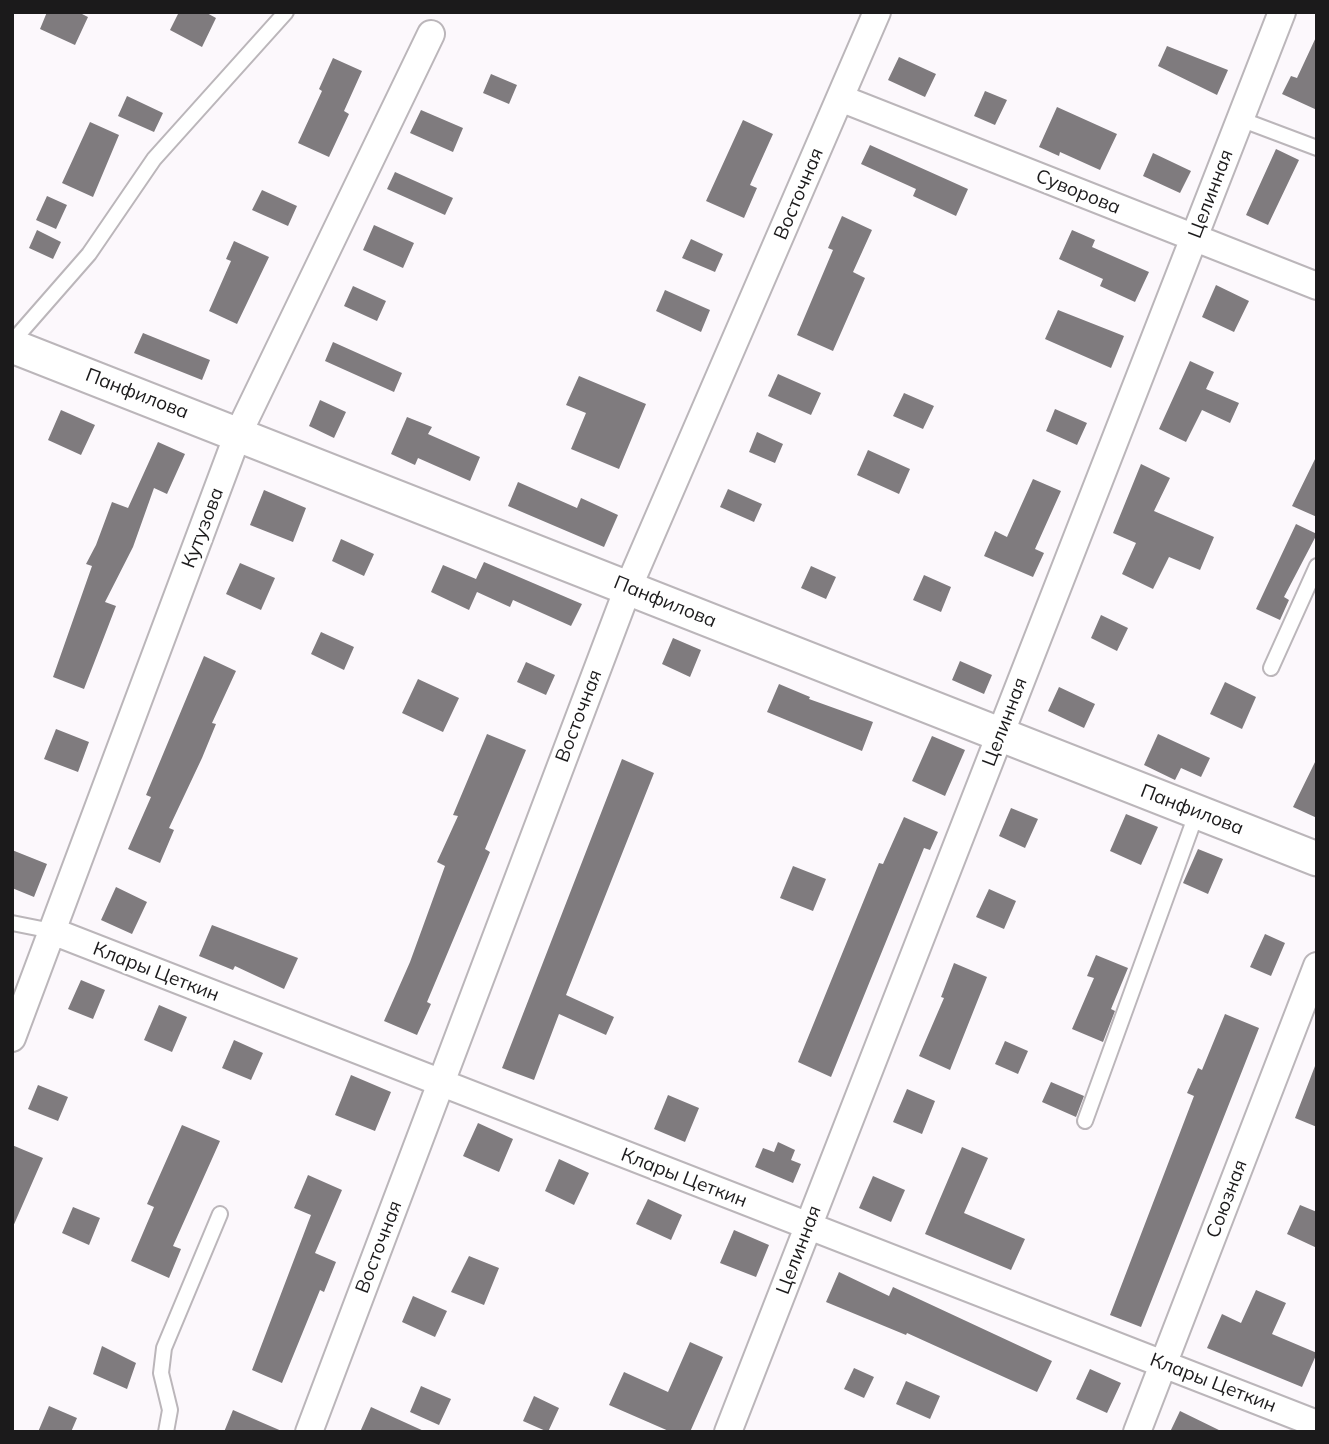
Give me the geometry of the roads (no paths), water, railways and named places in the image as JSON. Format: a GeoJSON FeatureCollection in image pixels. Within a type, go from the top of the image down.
{"type":"FeatureCollection","features":[{"type":"Feature","properties":{"kind":"street","name":"Восточная"},"geometry":{"type":"LineString","coordinates":[[309,1432],[628,588],[877,12]]}},
{"type":"Feature","properties":{"kind":"street","name":"Целинная"},"geometry":{"type":"LineString","coordinates":[[728,1432],[1282,12]]}},
{"type":"Feature","properties":{"kind":"street","name":"Кутузова"},"geometry":{"type":"LineString","coordinates":[[12,1038],[238,434],[431,34]]}},
{"type":"Feature","properties":{"kind":"street","name":"Суворова"},"geometry":{"type":"LineString","coordinates":[[840,98],[1317,286]]}},
{"type":"Feature","properties":{"kind":"street","name":"Панфилова"},"geometry":{"type":"LineString","coordinates":[[12,344],[1317,859]]}},
{"type":"Feature","properties":{"kind":"street","name":"Клары Цеткин"},"geometry":{"type":"LineString","coordinates":[[52,931],[1317,1424]]}},
{"type":"Feature","properties":{"kind":"street","name":"Союзная"},"geometry":{"type":"LineString","coordinates":[[1137,1432],[1317,966]]}},
{"type":"Feature","properties":{"kind":"lane"},"geometry":{"type":"LineString","coordinates":[[12,344],[89,254],[154,159],[285,12]]}},
{"type":"Feature","properties":{"kind":"lane"},"geometry":{"type":"LineString","coordinates":[[1240,119],[1317,148]]}},
{"type":"Feature","properties":{"kind":"lane"},"geometry":{"type":"LineString","coordinates":[[1272,668],[1317,566]]}},
{"type":"Feature","properties":{"kind":"lane"},"geometry":{"type":"LineString","coordinates":[[1085,1121],[1197,812]]}},
{"type":"Feature","properties":{"kind":"lane"},"geometry":{"type":"LineString","coordinates":[[12,923],[52,931]]}},
{"type":"Feature","properties":{"kind":"lane"},"geometry":{"type":"LineString","coordinates":[[166,1432],[170,1418],[162,1373],[164,1348],[220,1214]]}}]}
